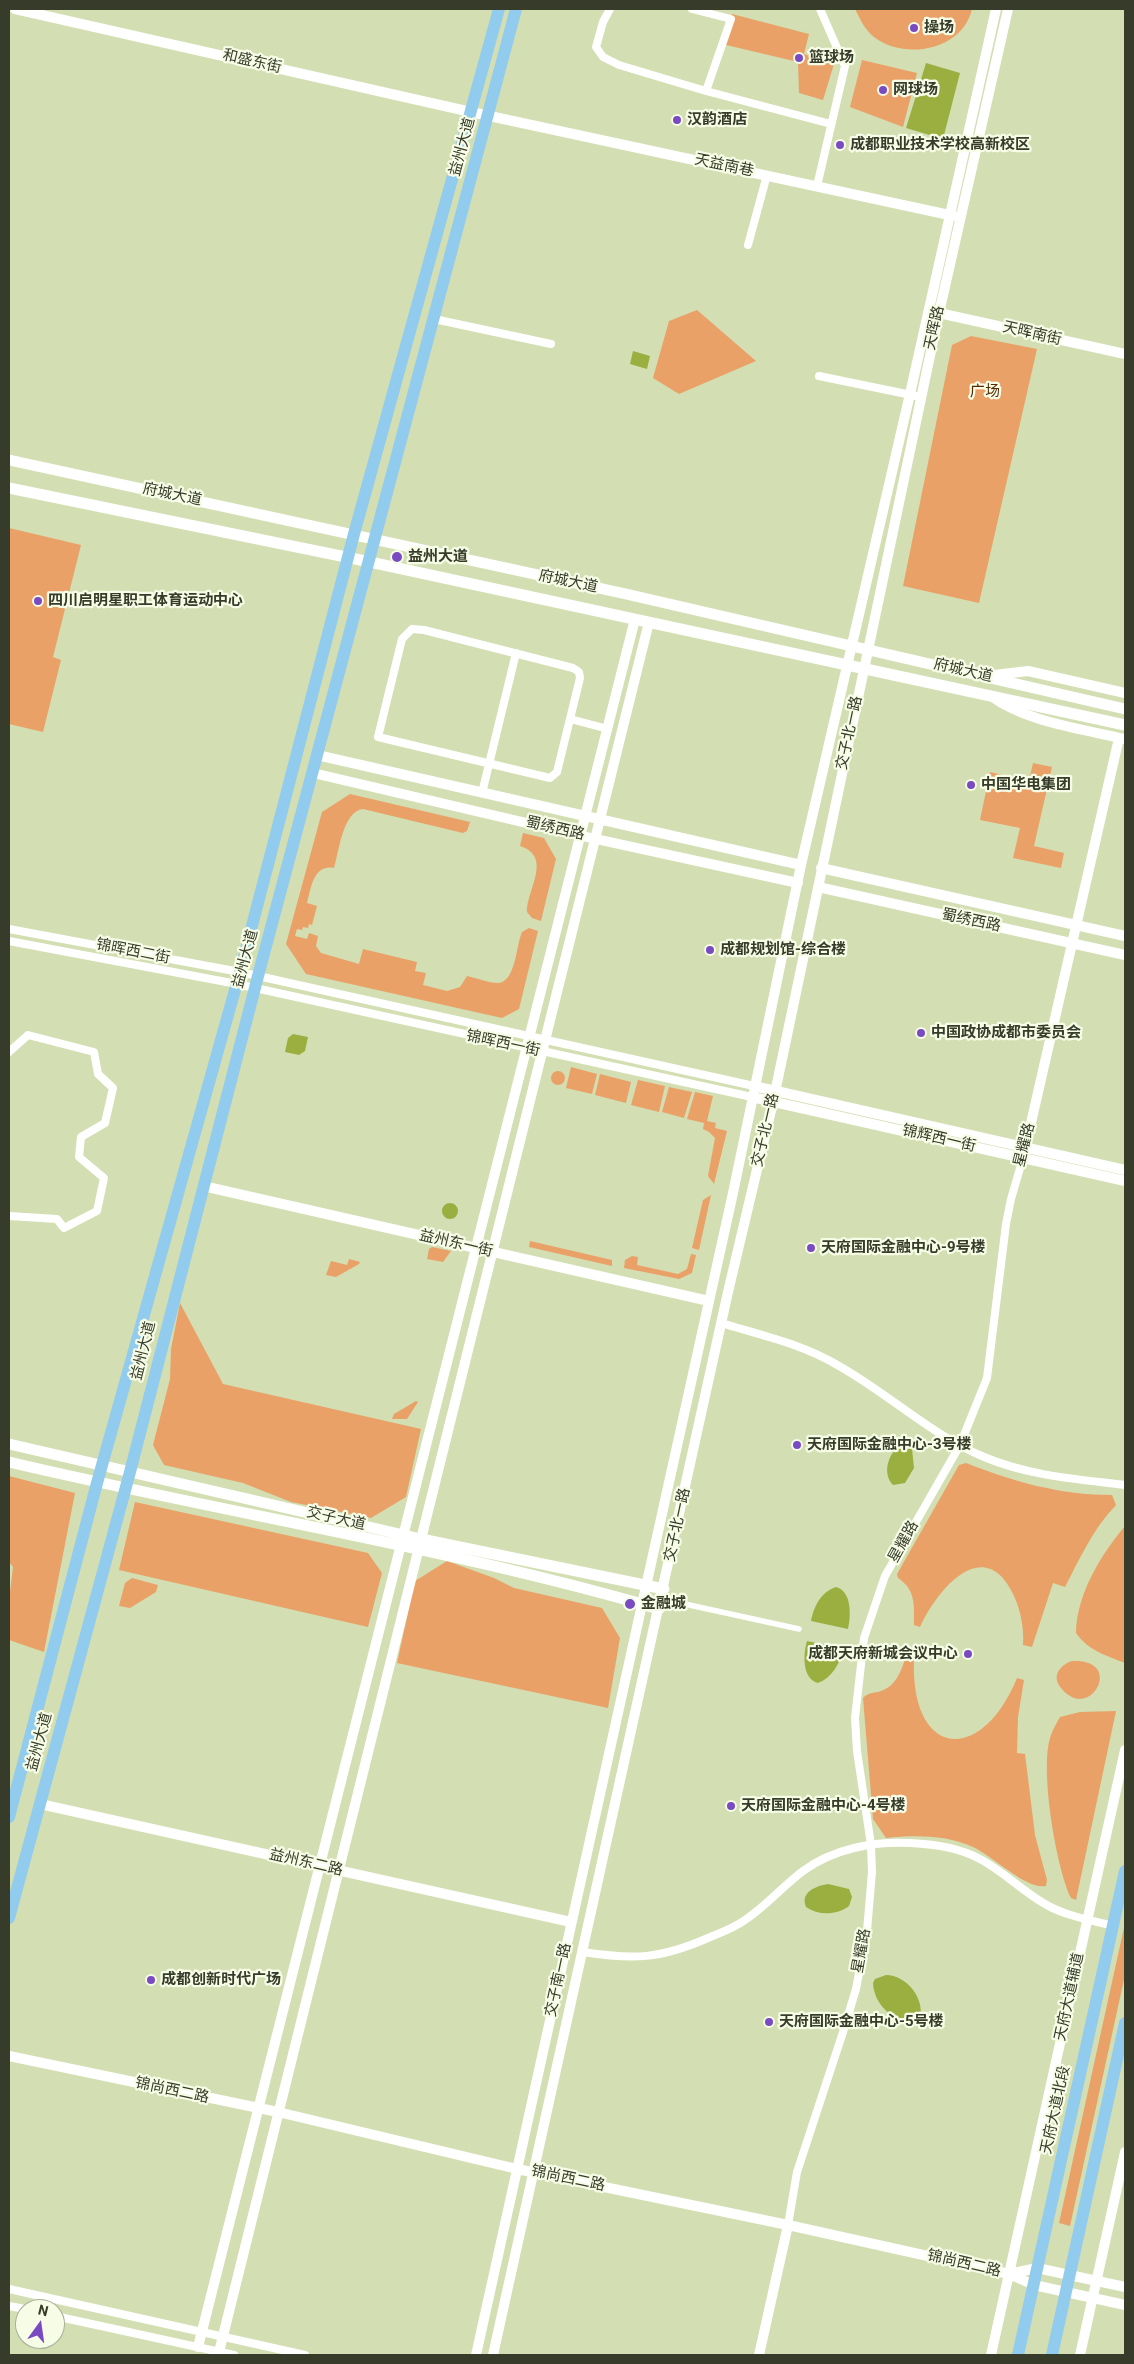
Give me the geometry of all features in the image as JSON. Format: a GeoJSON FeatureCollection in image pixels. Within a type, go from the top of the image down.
{"type":"FeatureCollection","features":[{"type":"Feature","properties":{"kind":"main road","name":"益州大道"},"geometry":{"type":"LineString","coordinates":[[9,1817],[97,1483],[239,978],[354,534],[499,9]]}},
{"type":"Feature","properties":{"kind":"main road","name":"益州大道"},"geometry":{"type":"LineString","coordinates":[[9,1918],[130,1472],[256,982],[370,562],[516,9]]}},
{"type":"Feature","properties":{"kind":"main road","name":"府城大道"},"geometry":{"type":"LineString","coordinates":[[9,460],[354,534],[852,645],[1125,709]]}},
{"type":"Feature","properties":{"kind":"main road","name":"府城大道"},"geometry":{"type":"LineString","coordinates":[[9,488],[348,557],[1125,725]]}},
{"type":"Feature","properties":{"kind":"main road","name":"交子大道"},"geometry":{"type":"LineString","coordinates":[[9,1444],[130,1472],[403,1541]]}},
{"type":"Feature","properties":{"kind":"main road","name":"交子大道"},"geometry":{"type":"LineString","coordinates":[[9,1462],[125,1490],[646,1586],[661,1599]]}},
{"type":"Feature","properties":{"kind":"main road","name":"交子大道"},"geometry":{"type":"LineString","coordinates":[[419,1544],[643,1604],[661,1599]]}},
{"type":"Feature","properties":{"kind":"main road","name":"天府大道北段"},"geometry":{"type":"LineString","coordinates":[[1018,2355],[1125,1871]]}},
{"type":"Feature","properties":{"kind":"main road"},"geometry":{"type":"LineString","coordinates":[[1052,2355],[1125,2023]]}},
{"type":"Feature","properties":{"kind":"street","name":"和盛东街"},"geometry":{"type":"LineString","coordinates":[[16,9],[488,116]]}},
{"type":"Feature","properties":{"kind":"street"},"geometry":{"type":"LineString","coordinates":[[610,9],[603,22],[596,47],[603,57],[619,65],[706,91],[831,124]]}},
{"type":"Feature","properties":{"kind":"street"},"geometry":{"type":"LineString","coordinates":[[692,9],[731,19],[706,91]]}},
{"type":"Feature","properties":{"kind":"street"},"geometry":{"type":"LineString","coordinates":[[817,186],[845,66],[820,9]]}},
{"type":"Feature","properties":{"kind":"street","name":"天晖路"},"geometry":{"type":"LineString","coordinates":[[868,649],[949,214],[996,9]]}},
{"type":"Feature","properties":{"kind":"street","name":"天晖路"},"geometry":{"type":"LineString","coordinates":[[852,645],[938,313],[1008,9]]}},
{"type":"Feature","properties":{"kind":"street","name":"天益南巷"},"geometry":{"type":"LineString","coordinates":[[488,116],[960,217]]}},
{"type":"Feature","properties":{"kind":"street"},"geometry":{"type":"LineString","coordinates":[[748,245],[767,175]]}},
{"type":"Feature","properties":{"kind":"street","name":"天晖南街"},"geometry":{"type":"LineString","coordinates":[[938,313],[1125,354]]}},
{"type":"Feature","properties":{"kind":"street"},"geometry":{"type":"LineString","coordinates":[[434,319],[551,344]]}},
{"type":"Feature","properties":{"kind":"street"},"geometry":{"type":"LineString","coordinates":[[819,376],[915,396]]}},
{"type":"Feature","properties":{"kind":"street"},"geometry":{"type":"LineString","coordinates":[[198,2347],[582,836],[635,618]]}},
{"type":"Feature","properties":{"kind":"street"},"geometry":{"type":"LineString","coordinates":[[219,2352],[649,622]]}},
{"type":"Feature","properties":{"kind":"street"},"geometry":{"type":"LineString","coordinates":[[412,629],[424,630],[516,653],[573,668],[579,672],[580,678],[557,772],[550,778],[378,737],[402,639],[412,629]]}},
{"type":"Feature","properties":{"kind":"street","name":"交子北一路"},"geometry":{"type":"LineString","coordinates":[[643,1604],[734,1194],[754,1086],[801,865],[852,645]]}},
{"type":"Feature","properties":{"kind":"street","name":"交子北一路"},"geometry":{"type":"LineString","coordinates":[[661,1599],[773,1102],[868,649]]}},
{"type":"Feature","properties":{"kind":"street"},"geometry":{"type":"LineString","coordinates":[[482,793],[516,653]]}},
{"type":"Feature","properties":{"kind":"street"},"geometry":{"type":"LineString","coordinates":[[986,676],[1028,671],[1125,693]]}},
{"type":"Feature","properties":{"kind":"street"},"geometry":{"type":"LineString","coordinates":[[990,696],[1007,708],[1022,713],[1122,739]]}},
{"type":"Feature","properties":{"kind":"street"},"geometry":{"type":"LineString","coordinates":[[570,719],[608,729]]}},
{"type":"Feature","properties":{"kind":"street","name":"星耀路"},"geometry":{"type":"LineString","coordinates":[[759,2355],[788,2225],[797,2172],[833,2066],[856,1989],[867,1931],[872,1872],[872,1845],[864,1806],[856,1735],[857,1689],[864,1638],[885,1576],[960,1445],[987,1378],[1006,1224],[1011,1200],[1024,1153],[1071,943],[1122,739]]}},
{"type":"Feature","properties":{"kind":"street","name":"蜀绣西路"},"geometry":{"type":"LineString","coordinates":[[317,755],[801,865]]}},
{"type":"Feature","properties":{"kind":"street","name":"蜀绣西路"},"geometry":{"type":"LineString","coordinates":[[313,773],[595,839],[798,883]]}},
{"type":"Feature","properties":{"kind":"street","name":"蜀绣西路"},"geometry":{"type":"LineString","coordinates":[[821,868],[1125,936]]}},
{"type":"Feature","properties":{"kind":"street","name":"蜀绣西路"},"geometry":{"type":"LineString","coordinates":[[818,886],[1125,955]]}},
{"type":"Feature","properties":{"kind":"street","name":"锦晖西二街"},"geometry":{"type":"LineString","coordinates":[[9,929],[256,982]]}},
{"type":"Feature","properties":{"kind":"street","name":"锦晖西二街"},"geometry":{"type":"LineString","coordinates":[[9,941],[256,982]]}},
{"type":"Feature","properties":{"kind":"street","name":"锦晖西一街"},"geometry":{"type":"LineString","coordinates":[[256,982],[531,1037],[754,1086]]}},
{"type":"Feature","properties":{"kind":"street","name":"锦晖西一街"},"geometry":{"type":"LineString","coordinates":[[256,982],[528,1049],[752,1097]]}},
{"type":"Feature","properties":{"kind":"street"},"geometry":{"type":"LineString","coordinates":[[9,1052],[28,1035],[94,1052],[98,1074],[113,1088],[105,1123],[81,1137],[79,1157],[104,1178],[97,1211],[64,1228],[56,1219],[9,1216]]}},
{"type":"Feature","properties":{"kind":"street","name":"锦辉西一街"},"geometry":{"type":"LineString","coordinates":[[754,1086],[1024,1153],[1125,1181]]}},
{"type":"Feature","properties":{"kind":"street","name":"锦辉西一街"},"geometry":{"type":"LineString","coordinates":[[752,1097],[1024,1153],[1125,1170]]}},
{"type":"Feature","properties":{"kind":"street","name":"益州东一街"},"geometry":{"type":"LineString","coordinates":[[203,1186],[709,1301]]}},
{"type":"Feature","properties":{"kind":"street"},"geometry":{"type":"LineString","coordinates":[[722,1322],[795,1345],[838,1364],[882,1392],[912,1416],[960,1445],[991,1460],[1028,1472],[1069,1480],[1125,1485]]}},
{"type":"Feature","properties":{"kind":"street"},"geometry":{"type":"LineString","coordinates":[[661,1599],[799,1629]]}},
{"type":"Feature","properties":{"kind":"street","name":"交子南一路"},"geometry":{"type":"LineString","coordinates":[[493,2355],[535,2173],[661,1599]]}},
{"type":"Feature","properties":{"kind":"street","name":"交子南一路"},"geometry":{"type":"LineString","coordinates":[[476,2355],[643,1604]]}},
{"type":"Feature","properties":{"kind":"street","name":"天府大道辅道"},"geometry":{"type":"LineString","coordinates":[[991,2355],[1125,1750]]}},
{"type":"Feature","properties":{"kind":"street","name":"益州东二路"},"geometry":{"type":"LineString","coordinates":[[40,1804],[571,1922]]}},
{"type":"Feature","properties":{"kind":"street"},"geometry":{"type":"LineString","coordinates":[[583,1952],[615,1957],[642,1958],[679,1951],[744,1921],[802,1872],[826,1856],[872,1845],[910,1843],[950,1848],[979,1858],[1046,1905],[1088,1920],[1113,1926]]}},
{"type":"Feature","properties":{"kind":"street","name":"锦尚西二路"},"geometry":{"type":"LineString","coordinates":[[9,2056],[278,2112],[535,2173],[788,2225],[1009,2274],[1034,2285],[1125,2305]]}},
{"type":"Feature","properties":{"kind":"street"},"geometry":{"type":"LineString","coordinates":[[1080,2355],[1125,2152]]}},
{"type":"Feature","properties":{"kind":"street"},"geometry":{"type":"LineString","coordinates":[[1009,2274],[1038,2268],[1125,2287]]}},
{"type":"Feature","properties":{"kind":"street"},"geometry":{"type":"LineString","coordinates":[[9,2289],[305,2355]]}},
{"type":"Feature","properties":{"kind":"street"},"geometry":{"type":"LineString","coordinates":[[65,2318],[234,2355]]}},
{"type":"Feature","properties":{"kind":"green space","name":"操场"},"geometry":{"type":"Polygon","coordinates":[[[855,9],[972,9],[966,23],[957,34],[945,42],[931,47],[901,49],[874,37],[865,28],[855,9]]]}},
{"type":"Feature","properties":{"kind":"green space","name":"篮球场"},"geometry":{"type":"Polygon","coordinates":[[[732,14],[809,34],[804,54],[834,64],[823,100],[799,93],[798,62],[722,44],[732,14]]]}},
{"type":"Feature","properties":{"kind":"green space","name":"网球场"},"geometry":{"type":"Polygon","coordinates":[[[862,60],[917,73],[903,127],[850,107],[862,60]]]}},
{"type":"Feature","properties":{"kind":"green space"},"geometry":{"type":"Polygon","coordinates":[[[697,310],[756,361],[679,394],[653,378],[669,321],[697,310]]]}},
{"type":"Feature","properties":{"kind":"green space","name":"广场"},"geometry":{"type":"Polygon","coordinates":[[[971,336],[1037,349],[979,603],[903,586],[952,345],[971,336]]]}},
{"type":"Feature","properties":{"kind":"green space","name":"四川启明星职工体育运动中心"},"geometry":{"type":"Polygon","coordinates":[[[9,528],[81,545],[53,657],[61,660],[43,732],[9,724],[9,528]]]}},
{"type":"Feature","properties":{"kind":"green space"},"geometry":{"type":"Polygon","coordinates":[[[1033,763],[1052,767],[1034,846],[1064,853],[1061,868],[1013,858],[1020,828],[980,820],[990,772],[1029,781],[1033,763]]]}},
{"type":"Feature","properties":{"kind":"green space"},"geometry":{"type":"Polygon","coordinates":[[[350,794],[470,822],[467,831],[463,833],[363,809],[356,811],[346,824],[334,868],[322,870],[314,878],[307,903],[317,906],[312,925],[309,924],[308,928],[303,927],[302,930],[297,929],[295,936],[307,939],[309,933],[318,936],[316,946],[321,953],[359,964],[363,949],[417,962],[415,971],[426,973],[423,985],[447,991],[460,987],[467,976],[494,983],[504,981],[512,970],[522,932],[529,928],[538,931],[519,1009],[502,1018],[306,974],[286,944],[322,812],[350,794]]]}},
{"type":"Feature","properties":{"kind":"green space"},"geometry":{"type":"Polygon","coordinates":[[[523,833],[544,838],[556,859],[541,921],[532,918],[527,912],[537,866],[535,858],[530,851],[520,846],[523,833]]]}},
{"type":"Feature","properties":{"kind":"green space"},"geometry":{"type":"Polygon","coordinates":[[[571,1067],[597,1074],[592,1094],[566,1088],[571,1067]]]}},
{"type":"Feature","properties":{"kind":"green space"},"geometry":{"type":"Polygon","coordinates":[[[555,1071],[561,1071],[565,1078],[561,1085],[555,1085],[551,1081],[551,1075],[555,1071]]]}},
{"type":"Feature","properties":{"kind":"green space"},"geometry":{"type":"Polygon","coordinates":[[[600,1074],[631,1082],[626,1103],[595,1095],[600,1074]]]}},
{"type":"Feature","properties":{"kind":"green space"},"geometry":{"type":"Polygon","coordinates":[[[638,1080],[665,1086],[659,1112],[631,1105],[638,1080]]]}},
{"type":"Feature","properties":{"kind":"green space"},"geometry":{"type":"Polygon","coordinates":[[[669,1087],[692,1092],[684,1118],[662,1112],[669,1087]]]}},
{"type":"Feature","properties":{"kind":"green space"},"geometry":{"type":"Polygon","coordinates":[[[695,1092],[713,1096],[707,1121],[716,1123],[715,1128],[727,1131],[714,1184],[708,1176],[715,1138],[703,1129],[704,1123],[687,1119],[695,1092]]]}},
{"type":"Feature","properties":{"kind":"green space"},"geometry":{"type":"Polygon","coordinates":[[[711,1195],[699,1250],[692,1248],[703,1200],[711,1195]]]}},
{"type":"Feature","properties":{"kind":"green space"},"geometry":{"type":"Polygon","coordinates":[[[530,1241],[612,1260],[612,1266],[529,1247],[530,1241]]]}},
{"type":"Feature","properties":{"kind":"green space"},"geometry":{"type":"Polygon","coordinates":[[[432,1247],[451,1251],[443,1262],[427,1259],[429,1249],[432,1247]]]}},
{"type":"Feature","properties":{"kind":"green space"},"geometry":{"type":"Polygon","coordinates":[[[691,1254],[696,1255],[692,1273],[679,1279],[624,1268],[625,1260],[632,1256],[638,1257],[637,1265],[678,1274],[687,1269],[691,1254]]]}},
{"type":"Feature","properties":{"kind":"green space"},"geometry":{"type":"Polygon","coordinates":[[[349,1259],[360,1262],[336,1277],[326,1275],[331,1261],[347,1265],[349,1259]]]}},
{"type":"Feature","properties":{"kind":"green space"},"geometry":{"type":"Polygon","coordinates":[[[180,1303],[223,1384],[421,1429],[406,1497],[371,1518],[291,1502],[243,1483],[164,1465],[153,1445],[170,1379],[171,1349],[180,1303]]]}},
{"type":"Feature","properties":{"kind":"green space"},"geometry":{"type":"Polygon","coordinates":[[[416,1401],[418,1402],[407,1419],[392,1419],[394,1414],[416,1401]]]}},
{"type":"Feature","properties":{"kind":"green space"},"geometry":{"type":"Polygon","coordinates":[[[966,1463],[1002,1476],[1056,1490],[1112,1495],[1116,1505],[1094,1534],[1065,1587],[1053,1583],[1032,1647],[1023,1645],[1021,1620],[1014,1596],[1002,1577],[989,1568],[976,1568],[962,1573],[938,1597],[920,1627],[914,1625],[913,1598],[897,1574],[959,1465],[966,1463]]]}},
{"type":"Feature","properties":{"kind":"green space"},"geometry":{"type":"Polygon","coordinates":[[[9,1476],[75,1493],[44,1652],[9,1640],[9,1600],[13,1567],[9,1562],[9,1476]]]}},
{"type":"Feature","properties":{"kind":"green space"},"geometry":{"type":"Polygon","coordinates":[[[135,1502],[368,1553],[382,1573],[368,1627],[119,1570],[135,1502]]]}},
{"type":"Feature","properties":{"kind":"green space"},"geometry":{"type":"Polygon","coordinates":[[[1125,1526],[1125,1663],[1092,1648],[1076,1633],[1081,1603],[1092,1575],[1107,1549],[1125,1526]]]}},
{"type":"Feature","properties":{"kind":"green space"},"geometry":{"type":"Polygon","coordinates":[[[447,1561],[494,1578],[514,1588],[602,1608],[620,1638],[608,1708],[397,1663],[415,1581],[447,1561]]]}},
{"type":"Feature","properties":{"kind":"green space"},"geometry":{"type":"Polygon","coordinates":[[[132,1578],[158,1585],[156,1592],[130,1608],[119,1606],[125,1583],[132,1578]]]}},
{"type":"Feature","properties":{"kind":"green space"},"geometry":{"type":"Polygon","coordinates":[[[906,1657],[914,1659],[916,1692],[923,1716],[935,1732],[950,1739],[968,1737],[985,1726],[1002,1707],[1017,1678],[1024,1680],[1018,1717],[1017,1753],[1025,1754],[1035,1835],[1047,1880],[1046,1886],[1038,1886],[1019,1878],[981,1851],[963,1843],[930,1837],[886,1838],[873,1819],[863,1698],[868,1694],[889,1687],[899,1674],[906,1657]]]}},
{"type":"Feature","properties":{"kind":"green space"},"geometry":{"type":"Polygon","coordinates":[[[1072,1661],[1088,1663],[1097,1669],[1100,1678],[1098,1687],[1083,1699],[1072,1697],[1058,1684],[1058,1671],[1072,1661]]]}},
{"type":"Feature","properties":{"kind":"green space"},"geometry":{"type":"Polygon","coordinates":[[[1116,1711],[1076,1900],[1071,1898],[1065,1884],[1051,1819],[1047,1773],[1047,1753],[1050,1738],[1060,1717],[1080,1712],[1116,1711]]]}},
{"type":"Feature","properties":{"kind":"green space"},"geometry":{"type":"Polygon","coordinates":[[[1125,1923],[1125,1975],[1070,2226],[1059,2223],[1125,1923]]]}},
{"type":"Feature","properties":{"kind":"shaded area"},"geometry":{"type":"Polygon","coordinates":[[[926,63],[960,73],[943,139],[906,128],[926,63]]]}},
{"type":"Feature","properties":{"kind":"shaded area"},"geometry":{"type":"Polygon","coordinates":[[[633,351],[650,356],[647,369],[630,364],[633,351]]]}},
{"type":"Feature","properties":{"kind":"shaded area"},"geometry":{"type":"Polygon","coordinates":[[[293,1034],[308,1037],[305,1051],[299,1055],[285,1052],[288,1038],[293,1034]]]}},
{"type":"Feature","properties":{"kind":"shaded area"},"geometry":{"type":"Polygon","coordinates":[[[450,1203],[456,1205],[458,1211],[456,1217],[450,1219],[444,1217],[442,1211],[444,1205],[450,1203]]]}},
{"type":"Feature","properties":{"kind":"shaded area"},"geometry":{"type":"Polygon","coordinates":[[[904,1444],[912,1449],[914,1468],[905,1483],[893,1485],[889,1480],[888,1462],[894,1451],[904,1444]]]}},
{"type":"Feature","properties":{"kind":"shaded area"},"geometry":{"type":"Polygon","coordinates":[[[836,1587],[845,1593],[848,1599],[850,1618],[848,1629],[811,1621],[819,1600],[826,1592],[836,1587]]]}},
{"type":"Feature","properties":{"kind":"shaded area"},"geometry":{"type":"Polygon","coordinates":[[[807,1641],[843,1649],[835,1669],[828,1677],[818,1683],[809,1677],[806,1671],[805,1652],[807,1641]]]}},
{"type":"Feature","properties":{"kind":"shaded area"},"geometry":{"type":"Polygon","coordinates":[[[828,1884],[849,1889],[852,1897],[849,1906],[834,1913],[817,1912],[806,1907],[805,1897],[807,1894],[814,1888],[828,1884]]]}},
{"type":"Feature","properties":{"kind":"shaded area"},"geometry":{"type":"Polygon","coordinates":[[[886,1975],[893,1976],[907,1983],[917,1996],[921,2010],[920,2018],[915,2022],[907,2022],[893,2016],[886,2011],[877,1999],[873,1983],[875,1979],[886,1975]]]}},
{"type":"Feature","properties":{"kind":"place","name":"操场"},"geometry":{"type":"Point","coordinates":[914,28]}},
{"type":"Feature","properties":{"kind":"place","name":"篮球场"},"geometry":{"type":"Point","coordinates":[799,58]}},
{"type":"Feature","properties":{"kind":"place","name":"网球场"},"geometry":{"type":"Point","coordinates":[883,90]}},
{"type":"Feature","properties":{"kind":"place","name":"汉韵酒店"},"geometry":{"type":"Point","coordinates":[677,120]}},
{"type":"Feature","properties":{"kind":"place","name":"成都职业技术学校高新校区"},"geometry":{"type":"Point","coordinates":[840,145]}},
{"type":"Feature","properties":{"kind":"place","name":"益州大道"},"geometry":{"type":"Point","coordinates":[397,557]}},
{"type":"Feature","properties":{"kind":"place","name":"四川启明星职工体育运动中心"},"geometry":{"type":"Point","coordinates":[38,601]}},
{"type":"Feature","properties":{"kind":"place","name":"中国华电集团"},"geometry":{"type":"Point","coordinates":[971,785]}},
{"type":"Feature","properties":{"kind":"place","name":"成都规划馆-综合楼"},"geometry":{"type":"Point","coordinates":[710,950]}},
{"type":"Feature","properties":{"kind":"place","name":"中国政协成都市委员会"},"geometry":{"type":"Point","coordinates":[921,1033]}},
{"type":"Feature","properties":{"kind":"place","name":"天府国际金融中心-9号楼"},"geometry":{"type":"Point","coordinates":[811,1248]}},
{"type":"Feature","properties":{"kind":"place","name":"天府国际金融中心-3号楼"},"geometry":{"type":"Point","coordinates":[797,1445]}},
{"type":"Feature","properties":{"kind":"place","name":"金融城"},"geometry":{"type":"Point","coordinates":[630,1604]}},
{"type":"Feature","properties":{"kind":"place","name":"成都天府新城会议中心"},"geometry":{"type":"Point","coordinates":[968,1654]}},
{"type":"Feature","properties":{"kind":"place","name":"天府国际金融中心-4号楼"},"geometry":{"type":"Point","coordinates":[731,1806]}},
{"type":"Feature","properties":{"kind":"place","name":"成都创新时代广场"},"geometry":{"type":"Point","coordinates":[151,1980]}},
{"type":"Feature","properties":{"kind":"place","name":"天府国际金融中心-5号楼"},"geometry":{"type":"Point","coordinates":[769,2022]}}]}
